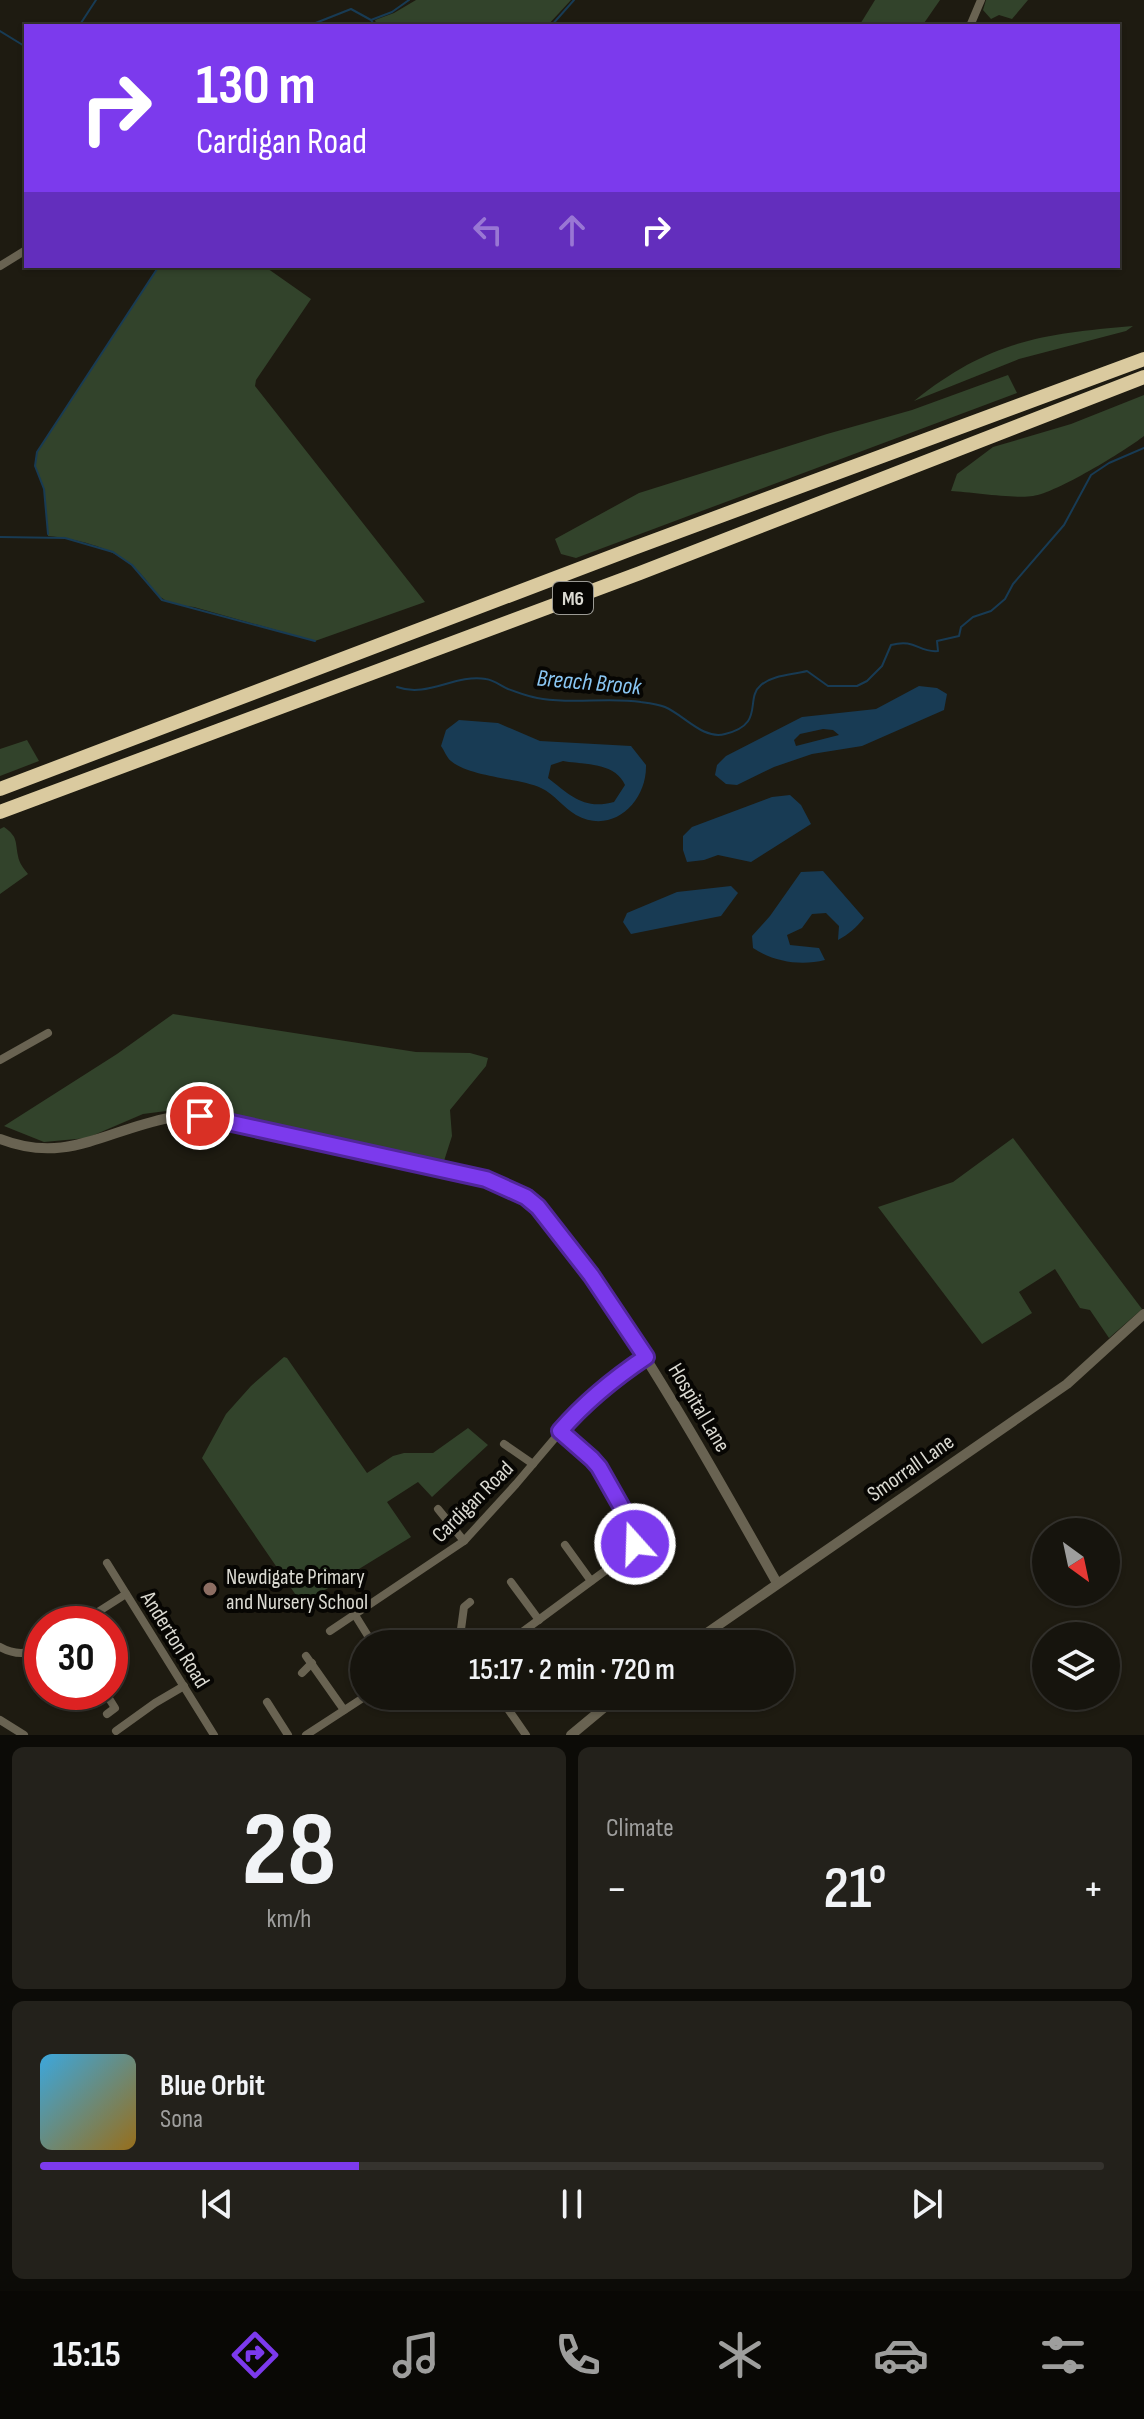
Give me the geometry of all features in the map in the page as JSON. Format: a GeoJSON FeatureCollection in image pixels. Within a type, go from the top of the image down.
{"type":"FeatureCollection","features":[{"type":"Feature","properties":{"kind":"highway","name":"M6"},"geometry":{"type":"LineString","coordinates":[[0,789],[634,548],[1144,359]]}},
{"type":"Feature","properties":{"kind":"highway","name":"M6"},"geometry":{"type":"LineString","coordinates":[[0,812],[640,573],[1144,377]]}},
{"type":"Feature","properties":{"kind":"street"},"geometry":{"type":"LineString","coordinates":[[971,24],[981,0]]}},
{"type":"Feature","properties":{"kind":"street"},"geometry":{"type":"LineString","coordinates":[[0,266],[24,251]]}},
{"type":"Feature","properties":{"kind":"street"},"geometry":{"type":"LineString","coordinates":[[0,1060],[48,1033]]}},
{"type":"Feature","properties":{"kind":"street","name":"Hospital Lane"},"geometry":{"type":"LineString","coordinates":[[0,1139],[37,1149],[64,1149],[169,1118],[200,1116],[486,1179],[526,1197],[538,1207],[591,1275],[646,1357],[777,1583]]}},
{"type":"Feature","properties":{"kind":"street","name":"Smorrall Lane"},"geometry":{"type":"LineString","coordinates":[[711,1630],[1067,1384],[1144,1314]]}},
{"type":"Feature","properties":{"kind":"street","name":"Cardigan Road"},"geometry":{"type":"LineString","coordinates":[[330,1631],[464,1541],[583,1405],[609,1381],[646,1357]]}},
{"type":"Feature","properties":{"kind":"street"},"geometry":{"type":"LineString","coordinates":[[525,1630],[632,1551],[636,1540],[636,1533],[592,1459],[560,1431]]}},
{"type":"Feature","properties":{"kind":"street","name":"Cardigan Road"},"geometry":{"type":"LineString","coordinates":[[504,1444],[533,1464]]}},
{"type":"Feature","properties":{"kind":"street"},"geometry":{"type":"LineString","coordinates":[[437,1508],[464,1541]]}},
{"type":"Feature","properties":{"kind":"street"},"geometry":{"type":"LineString","coordinates":[[565,1545],[591,1581]]}},
{"type":"Feature","properties":{"kind":"street","name":"Anderton Road"},"geometry":{"type":"LineString","coordinates":[[107,1563],[214,1735]]}},
{"type":"Feature","properties":{"kind":"street"},"geometry":{"type":"LineString","coordinates":[[511,1582],[539,1620]]}},
{"type":"Feature","properties":{"kind":"street"},"geometry":{"type":"LineString","coordinates":[[107,1606],[126,1594]]}},
{"type":"Feature","properties":{"kind":"street"},"geometry":{"type":"LineString","coordinates":[[458,1630],[464,1607],[470,1602]]}},
{"type":"Feature","properties":{"kind":"street"},"geometry":{"type":"LineString","coordinates":[[355,1615],[364,1630]]}},
{"type":"Feature","properties":{"kind":"street"},"geometry":{"type":"LineString","coordinates":[[0,1647],[24,1653]]}},
{"type":"Feature","properties":{"kind":"street"},"geometry":{"type":"LineString","coordinates":[[302,1673],[309,1659],[344,1710]]}},
{"type":"Feature","properties":{"kind":"street"},"geometry":{"type":"LineString","coordinates":[[116,1731],[184,1686]]}},
{"type":"Feature","properties":{"kind":"street"},"geometry":{"type":"LineString","coordinates":[[267,1702],[288,1735]]}},
{"type":"Feature","properties":{"kind":"street"},"geometry":{"type":"LineString","coordinates":[[306,1735],[320,1731],[350,1706]]}},
{"type":"Feature","properties":{"kind":"street"},"geometry":{"type":"LineString","coordinates":[[107,1714],[112,1710]]}},
{"type":"Feature","properties":{"kind":"street"},"geometry":{"type":"LineString","coordinates":[[509,1710],[526,1735]]}},
{"type":"Feature","properties":{"kind":"street"},"geometry":{"type":"LineString","coordinates":[[571,1735],[601,1710]]}},
{"type":"Feature","properties":{"kind":"street"},"geometry":{"type":"LineString","coordinates":[[125,1713],[131,1722]]}},
{"type":"Feature","properties":{"kind":"street"},"geometry":{"type":"LineString","coordinates":[[0,1720],[24,1735]]}},
{"type":"Feature","properties":{"kind":"green space"},"geometry":{"type":"Polygon","coordinates":[[[416,0],[571,0],[549,24],[376,24],[375,20],[416,0]]]}},
{"type":"Feature","properties":{"kind":"green space"},"geometry":{"type":"Polygon","coordinates":[[[875,0],[940,0],[923,24],[860,24],[875,0]]]}},
{"type":"Feature","properties":{"kind":"green space"},"geometry":{"type":"Polygon","coordinates":[[[986,0],[1028,0],[1012,19],[999,15],[991,19],[983,10],[986,0]]]}},
{"type":"Feature","properties":{"kind":"green space"},"geometry":{"type":"Polygon","coordinates":[[[158,268],[267,268],[311,299],[256,380],[255,386],[425,602],[315,641],[169,602],[156,593],[130,564],[112,552],[80,541],[48,536],[44,489],[35,466],[37,452],[158,268]]]}},
{"type":"Feature","properties":{"kind":"green space"},"geometry":{"type":"Polygon","coordinates":[[[1133,326],[1126,331],[1019,359],[914,401],[967,365],[1017,344],[1043,337],[1133,326]]]}},
{"type":"Feature","properties":{"kind":"green space"},"geometry":{"type":"Polygon","coordinates":[[[1008,375],[1017,393],[576,558],[561,554],[555,539],[639,493],[912,410],[1008,375]]]}},
{"type":"Feature","properties":{"kind":"green space"},"geometry":{"type":"Polygon","coordinates":[[[1144,395],[1144,436],[1073,480],[1044,493],[1025,497],[951,491],[957,474],[993,447],[1071,424],[1144,395]]]}},
{"type":"Feature","properties":{"kind":"green space"},"geometry":{"type":"Polygon","coordinates":[[[27,740],[39,761],[0,776],[0,749],[27,740]]]}},
{"type":"Feature","properties":{"kind":"green space"},"geometry":{"type":"Polygon","coordinates":[[[4,827],[14,837],[19,861],[28,874],[0,894],[0,829],[4,827]]]}},
{"type":"Feature","properties":{"kind":"green space"},"geometry":{"type":"Polygon","coordinates":[[[173,1014],[416,1052],[470,1053],[488,1058],[486,1066],[450,1110],[452,1136],[444,1161],[197,1107],[143,1114],[87,1138],[44,1142],[4,1126],[117,1054],[173,1014]]]}},
{"type":"Feature","properties":{"kind":"green space"},"geometry":{"type":"Polygon","coordinates":[[[1013,1138],[1142,1309],[1109,1338],[1090,1310],[1080,1308],[1055,1269],[1019,1292],[1032,1313],[982,1344],[878,1207],[953,1182],[1013,1138]]]}},
{"type":"Feature","properties":{"kind":"green space"},"geometry":{"type":"Polygon","coordinates":[[[284,1357],[367,1473],[393,1456],[433,1453],[468,1428],[488,1445],[432,1497],[418,1482],[387,1502],[411,1537],[302,1604],[202,1458],[226,1414],[251,1386],[284,1357]]]}},
{"type":"Feature","properties":{"kind":"water"},"geometry":{"type":"Polygon","coordinates":[[[919,686],[937,688],[947,694],[944,710],[862,746],[812,754],[774,767],[737,785],[726,784],[715,775],[717,765],[726,756],[802,717],[876,709],[919,686]],[[833,730],[800,734],[794,740],[796,746],[839,735],[833,730]]]}},
{"type":"Feature","properties":{"kind":"water"},"geometry":{"type":"Polygon","coordinates":[[[459,720],[498,723],[540,741],[631,746],[646,765],[645,779],[641,792],[625,812],[602,821],[589,820],[576,815],[541,788],[459,766],[450,760],[441,746],[446,730],[459,720]],[[563,761],[551,765],[548,778],[578,800],[594,804],[614,802],[625,785],[607,768],[563,761]]]}},
{"type":"Feature","properties":{"kind":"water"},"geometry":{"type":"Polygon","coordinates":[[[790,795],[801,805],[811,824],[751,862],[718,855],[687,862],[683,836],[692,827],[772,797],[790,795]]]}},
{"type":"Feature","properties":{"kind":"water"},"geometry":{"type":"Polygon","coordinates":[[[823,871],[864,918],[858,925],[838,940],[839,926],[826,913],[812,914],[802,928],[787,935],[790,945],[819,948],[825,960],[788,962],[753,948],[752,936],[801,872],[823,871]]]}},
{"type":"Feature","properties":{"kind":"water"},"geometry":{"type":"Polygon","coordinates":[[[731,886],[738,893],[721,916],[631,934],[623,922],[627,913],[677,892],[731,886]]]}},
{"type":"Feature","properties":{"kind":"waterway"},"geometry":{"type":"LineString","coordinates":[[80,24],[96,0]]}},
{"type":"Feature","properties":{"kind":"waterway"},"geometry":{"type":"LineString","coordinates":[[371,20],[392,12],[409,0]]}},
{"type":"Feature","properties":{"kind":"waterway"},"geometry":{"type":"LineString","coordinates":[[553,24],[574,0]]}},
{"type":"Feature","properties":{"kind":"waterway"},"geometry":{"type":"LineString","coordinates":[[313,24],[351,9],[374,24]]}},
{"type":"Feature","properties":{"kind":"waterway"},"geometry":{"type":"LineString","coordinates":[[0,31],[24,46]]}},
{"type":"Feature","properties":{"kind":"waterway"},"geometry":{"type":"LineString","coordinates":[[48,534],[44,489],[35,466],[37,452],[158,268]]}},
{"type":"Feature","properties":{"kind":"waterway","name":"Breach Brook"},"geometry":{"type":"LineString","coordinates":[[397,687],[419,690],[474,678],[486,679],[539,698],[656,704],[709,733],[717,735],[738,730],[750,718],[756,691],[771,679],[807,671],[828,686],[857,686],[882,666],[891,645],[906,643],[938,651],[937,641],[959,636],[961,627],[973,617],[991,611],[1005,599],[1013,584],[1064,525],[1091,475],[1109,463],[1144,448]]}},
{"type":"Feature","properties":{"kind":"waterway","name":"Breach Brook"},"geometry":{"type":"LineString","coordinates":[[0,537],[65,538],[113,552],[132,565],[162,600],[315,641]]}},
{"type":"Feature","properties":{"kind":"place","name":"Newdigate Primary and Nursery School"},"geometry":{"type":"Point","coordinates":[210,1589]}},
{"type":"Feature","properties":{"kind":"route"},"geometry":{"type":"LineString","coordinates":[[200,1116],[486,1179],[526,1197],[538,1207],[591,1275],[646,1357],[609,1381],[560,1431],[599,1467],[634,1529],[635,1544]]}}]}
